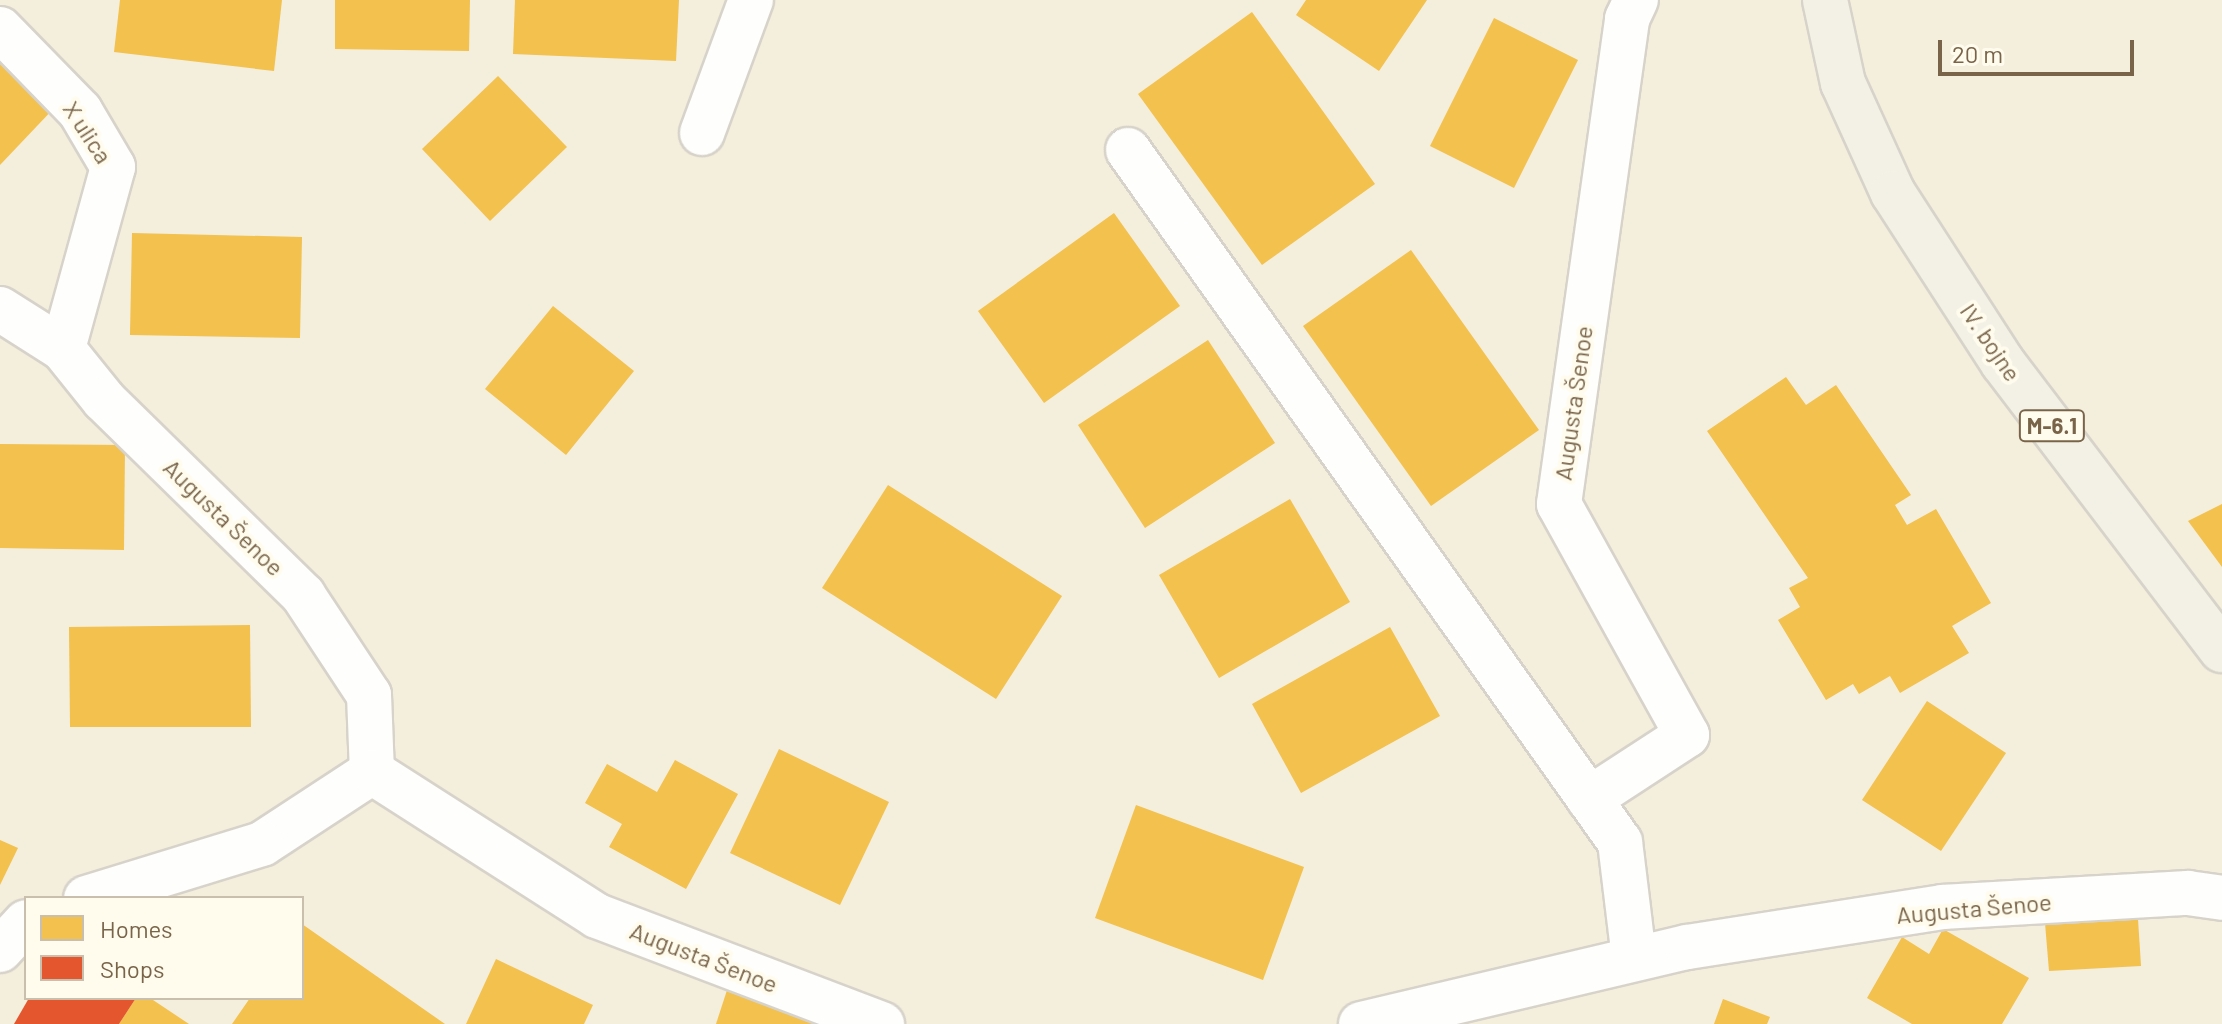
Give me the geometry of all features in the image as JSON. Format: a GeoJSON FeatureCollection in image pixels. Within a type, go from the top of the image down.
{"type":"FeatureCollection","features":[{"type":"Feature","properties":{"kind":"main road","name":"IV. bojne"},"geometry":{"type":"LineString","coordinates":[[1825,0],[1843,83],[1893,193],[2003,363],[2222,650]]}},
{"type":"Feature","properties":{"kind":"street"},"geometry":{"type":"LineString","coordinates":[[702,133],[751,0]]}},
{"type":"Feature","properties":{"kind":"street","name":"Augusta Šenoe"},"geometry":{"type":"LineString","coordinates":[[1589,799],[1687,735],[1559,504],[1622,6]]}},
{"type":"Feature","properties":{"kind":"street","name":"X ulica"},"geometry":{"type":"LineString","coordinates":[[0,29],[80,111],[113,167],[63,349]]}},
{"type":"Feature","properties":{"kind":"street"},"geometry":{"type":"LineString","coordinates":[[1128,150],[1620,842],[1634,958]]}},
{"type":"Feature","properties":{"kind":"street","name":"Augusta Šenoe"},"geometry":{"type":"LineString","coordinates":[[0,309],[63,349],[104,400],[303,595],[369,695],[372,772],[597,916],[882,1024]]}},
{"type":"Feature","properties":{"kind":"street"},"geometry":{"type":"LineString","coordinates":[[93,896],[262,844],[372,772]]}},
{"type":"Feature","properties":{"kind":"street","name":"Augusta Šenoe"},"geometry":{"type":"LineString","coordinates":[[1361,1024],[1634,958],[1942,907],[2188,893],[2222,898]]}},
{"type":"Feature","properties":{"kind":"street"},"geometry":{"type":"LineString","coordinates":[[0,950],[24,924]]}},
{"type":"Feature","properties":{"kind":"shaded area"},"geometry":{"type":"Polygon","coordinates":[[[0,0],[2222,0],[2222,1024],[0,1024],[0,0]]]}},
{"type":"Feature","properties":{"kind":"building: Homes"},"geometry":{"type":"Polygon","coordinates":[[[120,0],[282,0],[274,71],[114,52],[120,0]]]}},
{"type":"Feature","properties":{"kind":"building: Homes"},"geometry":{"type":"Polygon","coordinates":[[[335,0],[470,0],[469,51],[335,49],[335,0]]]}},
{"type":"Feature","properties":{"kind":"building: Homes"},"geometry":{"type":"Polygon","coordinates":[[[515,0],[679,0],[676,61],[513,54],[515,0]]]}},
{"type":"Feature","properties":{"kind":"building: Homes"},"geometry":{"type":"Polygon","coordinates":[[[1306,0],[1427,0],[1379,71],[1296,15],[1306,0]]]}},
{"type":"Feature","properties":{"kind":"building: Homes"},"geometry":{"type":"Polygon","coordinates":[[[1252,12],[1375,184],[1262,265],[1138,94],[1252,12]]]}},
{"type":"Feature","properties":{"kind":"building: Homes"},"geometry":{"type":"Polygon","coordinates":[[[1494,18],[1578,60],[1514,188],[1430,146],[1494,18]]]}},
{"type":"Feature","properties":{"kind":"building: Homes"},"geometry":{"type":"Polygon","coordinates":[[[0,53],[56,106],[0,165],[0,53]]]}},
{"type":"Feature","properties":{"kind":"building: Homes"},"geometry":{"type":"Polygon","coordinates":[[[498,76],[567,147],[490,221],[422,149],[498,76]]]}},
{"type":"Feature","properties":{"kind":"building: Homes"},"geometry":{"type":"Polygon","coordinates":[[[1114,213],[1180,306],[1044,403],[978,311],[1114,213]]]}},
{"type":"Feature","properties":{"kind":"building: Homes"},"geometry":{"type":"Polygon","coordinates":[[[132,233],[302,237],[300,338],[130,335],[132,233]]]}},
{"type":"Feature","properties":{"kind":"building: Homes"},"geometry":{"type":"Polygon","coordinates":[[[1411,250],[1539,430],[1431,506],[1303,326],[1411,250]]]}},
{"type":"Feature","properties":{"kind":"building: Homes"},"geometry":{"type":"Polygon","coordinates":[[[553,306],[634,371],[566,455],[485,389],[553,306]]]}},
{"type":"Feature","properties":{"kind":"building: Homes"},"geometry":{"type":"Polygon","coordinates":[[[1208,340],[1275,443],[1145,528],[1078,425],[1208,340]]]}},
{"type":"Feature","properties":{"kind":"building: Homes"},"geometry":{"type":"Polygon","coordinates":[[[1786,377],[1806,405],[1836,385],[1911,495],[1895,505],[1907,525],[1936,509],[1991,603],[1952,626],[1969,653],[1900,693],[1890,676],[1859,694],[1853,684],[1826,700],[1778,620],[1800,607],[1789,588],[1808,578],[1707,431],[1786,377]]]}},
{"type":"Feature","properties":{"kind":"building: Homes"},"geometry":{"type":"Polygon","coordinates":[[[0,444],[125,445],[124,550],[0,548],[0,444]]]}},
{"type":"Feature","properties":{"kind":"building: Homes"},"geometry":{"type":"Polygon","coordinates":[[[888,485],[1062,596],[996,699],[822,588],[888,485]]]}},
{"type":"Feature","properties":{"kind":"building: Homes"},"geometry":{"type":"Polygon","coordinates":[[[1290,499],[1350,602],[1219,678],[1159,575],[1290,499]]]}},
{"type":"Feature","properties":{"kind":"building: Homes"},"geometry":{"type":"Polygon","coordinates":[[[2222,504],[2222,567],[2188,521],[2222,504]]]}},
{"type":"Feature","properties":{"kind":"building: Homes"},"geometry":{"type":"Polygon","coordinates":[[[250,625],[251,727],[70,727],[69,627],[250,625]]]}},
{"type":"Feature","properties":{"kind":"building: Homes"},"geometry":{"type":"Polygon","coordinates":[[[1390,627],[1440,716],[1301,793],[1252,704],[1390,627]]]}},
{"type":"Feature","properties":{"kind":"building: Homes"},"geometry":{"type":"Polygon","coordinates":[[[1927,701],[2006,753],[1941,851],[1862,800],[1927,701]]]}},
{"type":"Feature","properties":{"kind":"building: Homes"},"geometry":{"type":"Polygon","coordinates":[[[779,749],[889,802],[840,905],[730,853],[779,749]]]}},
{"type":"Feature","properties":{"kind":"building: Homes"},"geometry":{"type":"Polygon","coordinates":[[[675,760],[738,794],[686,889],[609,847],[622,824],[585,803],[607,764],[657,792],[675,760]]]}},
{"type":"Feature","properties":{"kind":"building: Homes"},"geometry":{"type":"Polygon","coordinates":[[[1136,805],[1304,867],[1263,980],[1095,918],[1136,805]]]}},
{"type":"Feature","properties":{"kind":"building: Homes"},"geometry":{"type":"Polygon","coordinates":[[[0,840],[18,848],[0,885],[0,840]]]}},
{"type":"Feature","properties":{"kind":"building: Homes"},"geometry":{"type":"Polygon","coordinates":[[[2138,919],[2141,966],[2049,971],[2045,923],[2138,919]]]}},
{"type":"Feature","properties":{"kind":"building: Homes"},"geometry":{"type":"Polygon","coordinates":[[[304,925],[445,1024],[232,1024],[249,1000],[304,1000],[304,925]]]}},
{"type":"Feature","properties":{"kind":"building: Homes"},"geometry":{"type":"Polygon","coordinates":[[[1943,929],[2029,978],[2002,1024],[1912,1024],[1867,998],[1902,937],[1929,954],[1943,929]]]}},
{"type":"Feature","properties":{"kind":"building: Homes"},"geometry":{"type":"Polygon","coordinates":[[[496,959],[593,1005],[584,1024],[466,1024],[496,959]]]}},
{"type":"Feature","properties":{"kind":"building: Homes"},"geometry":{"type":"Polygon","coordinates":[[[729,984],[835,1024],[716,1024],[729,984]]]}},
{"type":"Feature","properties":{"kind":"building: Homes"},"geometry":{"type":"Polygon","coordinates":[[[1723,999],[1770,1017],[1767,1024],[1714,1024],[1723,999]]]}},
{"type":"Feature","properties":{"kind":"building: Homes"},"geometry":{"type":"Polygon","coordinates":[[[135,1000],[153,1000],[189,1024],[119,1024],[135,1000]]]}},
{"type":"Feature","properties":{"kind":"building: Shops"},"geometry":{"type":"Polygon","coordinates":[[[28,1000],[135,1000],[119,1024],[14,1024],[28,1000]]]}}]}
